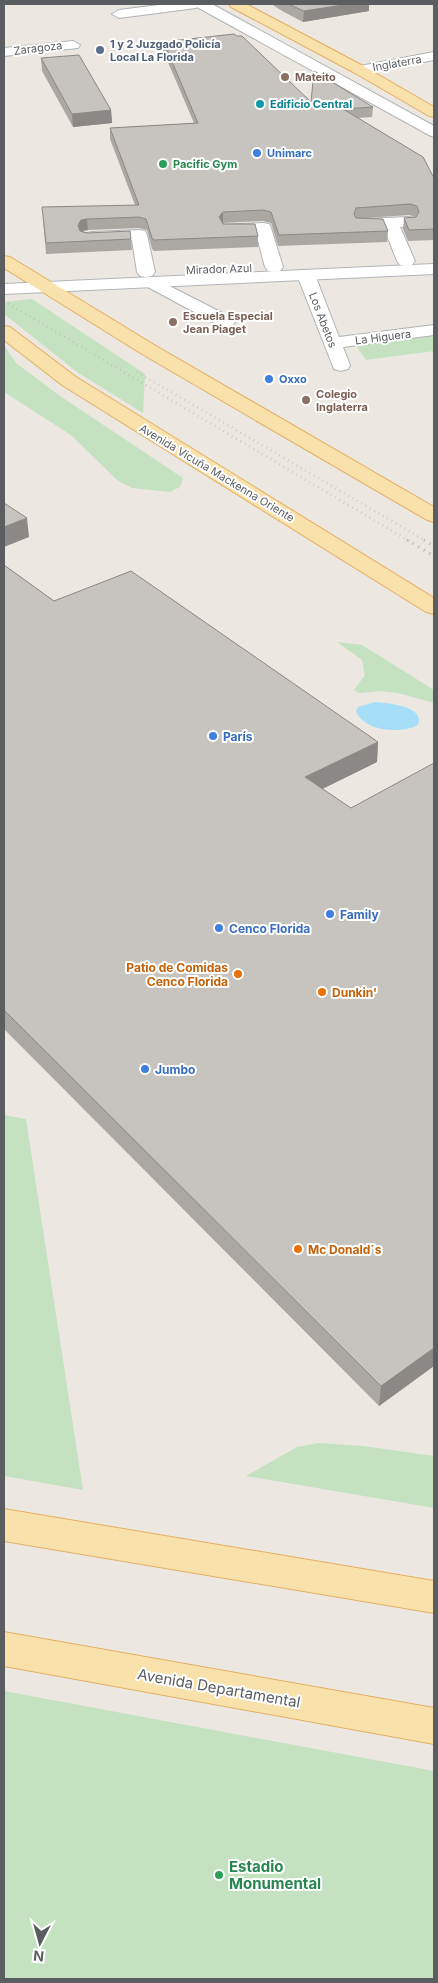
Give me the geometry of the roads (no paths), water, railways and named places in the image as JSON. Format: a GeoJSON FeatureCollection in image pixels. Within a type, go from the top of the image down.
{"type":"FeatureCollection","features":[{"type":"Feature","properties":{"kind":"main road"},"geometry":{"type":"LineString","coordinates":[[236,4],[360,70],[434,113]]}},
{"type":"Feature","properties":{"kind":"main road"},"geometry":{"type":"LineString","coordinates":[[319,67],[360,82],[412,106],[434,113]]}},
{"type":"Feature","properties":{"kind":"main road"},"geometry":{"type":"LineString","coordinates":[[4,261],[36,282],[434,516]]}},
{"type":"Feature","properties":{"kind":"main road","name":"Avenida Vicuña Mackenna Oriente"},"geometry":{"type":"LineString","coordinates":[[4,331],[68,381],[434,607]]}},
{"type":"Feature","properties":{"kind":"main road"},"geometry":{"type":"LineString","coordinates":[[4,1525],[434,1597]]}},
{"type":"Feature","properties":{"kind":"main road","name":"Avenida Departamental"},"geometry":{"type":"LineString","coordinates":[[4,1649],[434,1726]]}},
{"type":"Feature","properties":{"kind":"street"},"geometry":{"type":"LineString","coordinates":[[119,14],[196,4]]}},
{"type":"Feature","properties":{"kind":"street"},"geometry":{"type":"LineString","coordinates":[[202,4],[434,132]]}},
{"type":"Feature","properties":{"kind":"street","name":"Zaragoza"},"geometry":{"type":"LineString","coordinates":[[4,52],[72,44]]}},
{"type":"Feature","properties":{"kind":"street","name":"Inglaterra"},"geometry":{"type":"LineString","coordinates":[[360,70],[434,56]]}},
{"type":"Feature","properties":{"kind":"street"},"geometry":{"type":"LineString","coordinates":[[363,224],[409,222]]}},
{"type":"Feature","properties":{"kind":"street"},"geometry":{"type":"LineString","coordinates":[[390,223],[406,261]]}},
{"type":"Feature","properties":{"kind":"street"},"geometry":{"type":"LineString","coordinates":[[229,229],[263,228],[274,267]]}},
{"type":"Feature","properties":{"kind":"street"},"geometry":{"type":"LineString","coordinates":[[88,237],[139,235],[149,277],[226,322]]}},
{"type":"Feature","properties":{"kind":"street","name":"Mirador Azul"},"geometry":{"type":"LineString","coordinates":[[149,277],[274,267],[434,260]]}},
{"type":"Feature","properties":{"kind":"street","name":"Mirador Azul"},"geometry":{"type":"LineString","coordinates":[[4,278],[36,282],[149,277],[306,275],[434,269]]}},
{"type":"Feature","properties":{"kind":"street","name":"Los Abetos"},"geometry":{"type":"LineString","coordinates":[[306,275],[341,365]]}},
{"type":"Feature","properties":{"kind":"street","name":"Mirador Azul"},"geometry":{"type":"LineString","coordinates":[[4,289],[36,282]]}},
{"type":"Feature","properties":{"kind":"street","name":"La Higuera"},"geometry":{"type":"LineString","coordinates":[[332,343],[434,330]]}},
{"type":"Feature","properties":{"kind":"water"},"geometry":{"type":"Polygon","coordinates":[[[375,702],[396,705],[411,710],[419,719],[418,725],[403,730],[393,730],[375,727],[367,723],[360,718],[356,711],[358,707],[375,702]]]}},
{"type":"Feature","properties":{"kind":"railway"},"geometry":{"type":"LineString","coordinates":[[4,301],[409,541]]}},
{"type":"Feature","properties":{"kind":"railway"},"geometry":{"type":"LineString","coordinates":[[137,372],[426,541]]}},
{"type":"Feature","properties":{"kind":"railway"},"geometry":{"type":"LineString","coordinates":[[407,540],[434,556]]}},
{"type":"Feature","properties":{"kind":"railway"},"geometry":{"type":"LineString","coordinates":[[424,540],[434,546]]}},
{"type":"Feature","properties":{"kind":"place","name":"1 y 2 Juzgado Policía Local La Florida"},"geometry":{"type":"Point","coordinates":[100,50]}},
{"type":"Feature","properties":{"kind":"place","name":"Mateito"},"geometry":{"type":"Point","coordinates":[285,77]}},
{"type":"Feature","properties":{"kind":"place","name":"Edificio Central"},"geometry":{"type":"Point","coordinates":[260,104]}},
{"type":"Feature","properties":{"kind":"place","name":"Unimarc"},"geometry":{"type":"Point","coordinates":[257,153]}},
{"type":"Feature","properties":{"kind":"place","name":"Pacific Gym"},"geometry":{"type":"Point","coordinates":[163,164]}},
{"type":"Feature","properties":{"kind":"place","name":"Escuela Especial Jean Piaget"},"geometry":{"type":"Point","coordinates":[173,322]}},
{"type":"Feature","properties":{"kind":"place","name":"Oxxo"},"geometry":{"type":"Point","coordinates":[269,379]}},
{"type":"Feature","properties":{"kind":"place","name":"Colegio Inglaterra"},"geometry":{"type":"Point","coordinates":[306,400]}},
{"type":"Feature","properties":{"kind":"place","name":"París"},"geometry":{"type":"Point","coordinates":[213,736]}},
{"type":"Feature","properties":{"kind":"place","name":"Family"},"geometry":{"type":"Point","coordinates":[330,914]}},
{"type":"Feature","properties":{"kind":"place","name":"Cenco Florida"},"geometry":{"type":"Point","coordinates":[219,928]}},
{"type":"Feature","properties":{"kind":"place","name":"Patio de Comidas Cenco Florida"},"geometry":{"type":"Point","coordinates":[238,974]}},
{"type":"Feature","properties":{"kind":"place","name":"Dunkin'"},"geometry":{"type":"Point","coordinates":[322,992]}},
{"type":"Feature","properties":{"kind":"place","name":"Jumbo"},"geometry":{"type":"Point","coordinates":[145,1069]}},
{"type":"Feature","properties":{"kind":"place","name":"Mc Donald´s"},"geometry":{"type":"Point","coordinates":[298,1249]}},
{"type":"Feature","properties":{"kind":"place","name":"Estadio Monumental"},"geometry":{"type":"Point","coordinates":[219,1875]}}]}
